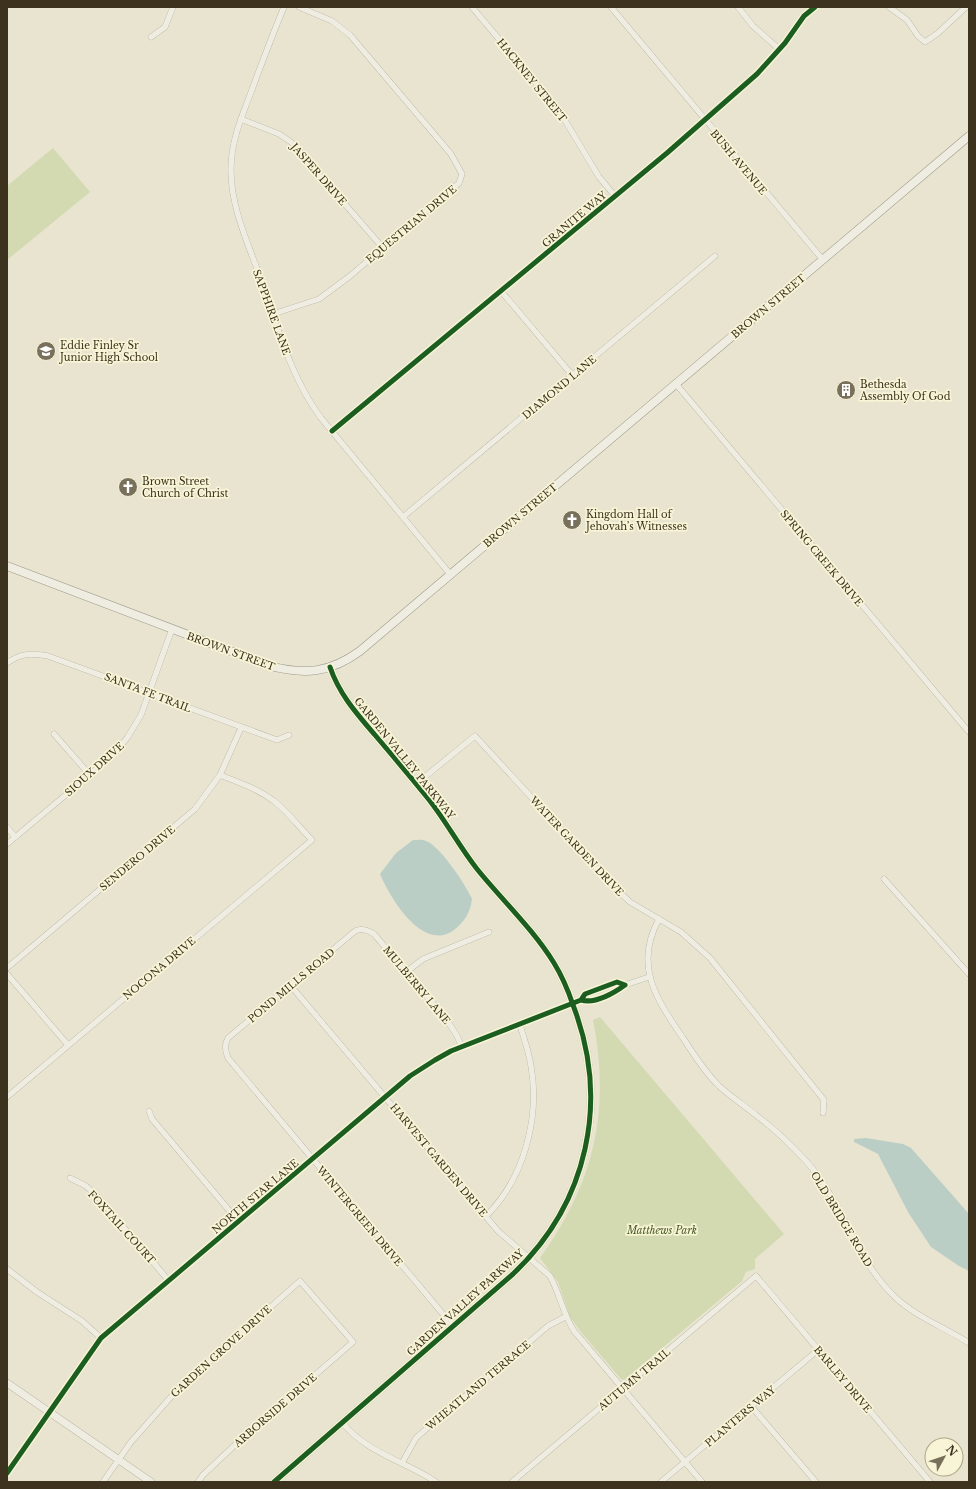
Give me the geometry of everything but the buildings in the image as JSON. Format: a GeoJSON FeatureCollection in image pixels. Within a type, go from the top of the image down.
{"type":"FeatureCollection","features":[{"type":"Feature","properties":{"kind":"main road","name":"BROWN STREET"},"geometry":{"type":"LineString","coordinates":[[7,566],[263,664],[284,670],[305,672],[330,668],[346,661],[360,651],[969,136]]}},
{"type":"Feature","properties":{"kind":"street"},"geometry":{"type":"LineString","coordinates":[[151,38],[165,27],[173,7]]}},
{"type":"Feature","properties":{"kind":"street","name":"SAPPHIRE LANE"},"geometry":{"type":"LineString","coordinates":[[284,7],[241,119],[233,146],[230,168],[234,196],[273,314],[293,370],[304,393],[332,431],[450,574]]}},
{"type":"Feature","properties":{"kind":"street","name":"EQUESTRIAN DRIVE"},"geometry":{"type":"LineString","coordinates":[[273,314],[319,299],[383,248],[459,183],[462,174],[451,154],[350,35],[332,21],[299,7]]}},
{"type":"Feature","properties":{"kind":"street","name":"HACKNEY STREET"},"geometry":{"type":"LineString","coordinates":[[472,7],[560,112],[599,177],[615,196]]}},
{"type":"Feature","properties":{"kind":"street","name":"BUSH AVENUE"},"geometry":{"type":"LineString","coordinates":[[611,7],[704,120],[823,260]]}},
{"type":"Feature","properties":{"kind":"street"},"geometry":{"type":"LineString","coordinates":[[738,7],[753,26],[779,49]]}},
{"type":"Feature","properties":{"kind":"street","name":"GRANITE WAY"},"geometry":{"type":"LineString","coordinates":[[332,431],[615,196],[757,74],[779,49],[804,16],[815,7]]}},
{"type":"Feature","properties":{"kind":"street"},"geometry":{"type":"LineString","coordinates":[[889,7],[907,20],[918,36],[925,42],[938,33],[966,7]]}},
{"type":"Feature","properties":{"kind":"street","name":"JASPER DRIVE"},"geometry":{"type":"LineString","coordinates":[[241,119],[278,134],[291,142],[383,248]]}},
{"type":"Feature","properties":{"kind":"street","name":"DIAMOND LANE"},"geometry":{"type":"LineString","coordinates":[[403,517],[715,256]]}},
{"type":"Feature","properties":{"kind":"street"},"geometry":{"type":"LineString","coordinates":[[501,291],[572,375]]}},
{"type":"Feature","properties":{"kind":"street","name":"SPRING CREEK DRIVE"},"geometry":{"type":"LineString","coordinates":[[676,384],[969,732]]}},
{"type":"Feature","properties":{"kind":"street","name":"SIOUX DRIVE"},"geometry":{"type":"LineString","coordinates":[[7,844],[118,749],[128,738],[141,715],[150,694],[172,629]]}},
{"type":"Feature","properties":{"kind":"street","name":"SANTA FE TRAIL"},"geometry":{"type":"LineString","coordinates":[[7,663],[16,656],[26,653],[48,656],[106,676],[241,728],[278,740],[289,735]]}},
{"type":"Feature","properties":{"kind":"street","name":"GARDEN VALLEY PARKWAY"},"geometry":{"type":"LineString","coordinates":[[274,1482],[513,1274],[530,1257],[550,1233],[570,1196],[580,1169],[590,1128],[592,1099],[590,1070],[585,1041],[566,984],[546,952],[475,866],[441,814],[343,696],[330,668]]}},
{"type":"Feature","properties":{"kind":"street","name":"SENDERO DRIVE"},"geometry":{"type":"LineString","coordinates":[[7,968],[195,808],[220,775],[241,728]]}},
{"type":"Feature","properties":{"kind":"street"},"geometry":{"type":"LineString","coordinates":[[54,734],[89,774]]}},
{"type":"Feature","properties":{"kind":"street","name":"WATER GARDEN DRIVE"},"geometry":{"type":"LineString","coordinates":[[416,784],[474,736],[614,887],[630,902],[681,932],[710,958],[824,1100],[823,1113]]}},
{"type":"Feature","properties":{"kind":"street","name":"NOCONA DRIVE"},"geometry":{"type":"LineString","coordinates":[[7,1096],[312,840],[285,810],[273,800],[261,793],[220,775]]}},
{"type":"Feature","properties":{"kind":"street"},"geometry":{"type":"LineString","coordinates":[[7,827],[15,837]]}},
{"type":"Feature","properties":{"kind":"street"},"geometry":{"type":"LineString","coordinates":[[884,879],[969,974]]}},
{"type":"Feature","properties":{"kind":"street","name":"OLD BRIDGE ROAD"},"geometry":{"type":"LineString","coordinates":[[659,919],[650,943],[648,959],[649,977],[657,999],[707,1073],[719,1086],[767,1123],[791,1145],[822,1181],[843,1217],[858,1250],[884,1285],[909,1308],[930,1322],[969,1342]]}},
{"type":"Feature","properties":{"kind":"street","name":"MULBERRY LANE"},"geometry":{"type":"LineString","coordinates":[[365,930],[374,934],[447,1020],[462,1047]]}},
{"type":"Feature","properties":{"kind":"street","name":"POND MILLS ROAD"},"geometry":{"type":"LineString","coordinates":[[225,1048],[228,1038],[355,931],[365,930]]}},
{"type":"Feature","properties":{"kind":"street"},"geometry":{"type":"LineString","coordinates":[[406,972],[423,958],[489,932]]}},
{"type":"Feature","properties":{"kind":"street"},"geometry":{"type":"LineString","coordinates":[[7,974],[68,1045]]}},
{"type":"Feature","properties":{"kind":"street"},"geometry":{"type":"LineString","coordinates":[[625,985],[616,982],[585,994],[581,1000],[588,1002],[617,991],[625,985],[649,977]]}},
{"type":"Feature","properties":{"kind":"street","name":"HARVEST GARDEN DRIVE"},"geometry":{"type":"LineString","coordinates":[[291,986],[486,1216],[507,1239],[530,1257],[550,1276],[555,1285],[565,1316],[574,1331],[702,1482]]}},
{"type":"Feature","properties":{"kind":"street","name":"NORTH STAR LANE"},"geometry":{"type":"LineString","coordinates":[[7,1473],[101,1338],[386,1097],[423,1067],[462,1047],[581,1000]]}},
{"type":"Feature","properties":{"kind":"street"},"geometry":{"type":"LineString","coordinates":[[486,1216],[498,1204],[515,1176],[526,1144],[531,1119],[531,1068],[520,1025]]}},
{"type":"Feature","properties":{"kind":"street","name":"WINTERGREEN DRIVE"},"geometry":{"type":"LineString","coordinates":[[225,1048],[228,1058],[312,1160],[453,1326]]}},
{"type":"Feature","properties":{"kind":"street"},"geometry":{"type":"LineString","coordinates":[[149,1111],[152,1119],[239,1222]]}},
{"type":"Feature","properties":{"kind":"street","name":"FOXTAIL COURT"},"geometry":{"type":"LineString","coordinates":[[70,1178],[86,1186],[98,1197],[169,1280]]}},
{"type":"Feature","properties":{"kind":"street"},"geometry":{"type":"LineString","coordinates":[[7,1269],[37,1292],[82,1320],[101,1338]]}},
{"type":"Feature","properties":{"kind":"street","name":"BARLEY DRIVE"},"geometry":{"type":"LineString","coordinates":[[756,1276],[930,1482]]}},
{"type":"Feature","properties":{"kind":"street","name":"AUTUMN TRAIL"},"geometry":{"type":"LineString","coordinates":[[512,1482],[756,1276]]}},
{"type":"Feature","properties":{"kind":"street","name":"GARDEN GROVE DRIVE"},"geometry":{"type":"LineString","coordinates":[[103,1482],[131,1442],[178,1389],[300,1281],[353,1342]]}},
{"type":"Feature","properties":{"kind":"street","name":"WHEATLAND TERRACE"},"geometry":{"type":"LineString","coordinates":[[402,1463],[416,1438],[548,1326],[565,1316]]}},
{"type":"Feature","properties":{"kind":"street","name":"ARBORSIDE DRIVE"},"geometry":{"type":"LineString","coordinates":[[198,1482],[203,1475],[237,1443],[353,1342]]}},
{"type":"Feature","properties":{"kind":"street","name":"PLANTERS WAY"},"geometry":{"type":"LineString","coordinates":[[661,1482],[818,1350]]}},
{"type":"Feature","properties":{"kind":"street"},"geometry":{"type":"LineString","coordinates":[[7,1383],[151,1482]]}},
{"type":"Feature","properties":{"kind":"street"},"geometry":{"type":"LineString","coordinates":[[752,1406],[816,1482]]}},
{"type":"Feature","properties":{"kind":"street"},"geometry":{"type":"LineString","coordinates":[[342,1422],[350,1432],[364,1443],[436,1482]]}},
{"type":"Feature","properties":{"kind":"green space"},"geometry":{"type":"Polygon","coordinates":[[[53,148],[90,192],[7,260],[7,186],[53,148]]]}},
{"type":"Feature","properties":{"kind":"green space","name":"Matthews Park"},"geometry":{"type":"Polygon","coordinates":[[[600,1017],[784,1234],[755,1259],[755,1269],[746,1272],[742,1281],[624,1380],[621,1379],[570,1317],[558,1282],[540,1258],[559,1230],[574,1202],[594,1145],[600,1085],[598,1053],[593,1020],[600,1017]]]}},
{"type":"Feature","properties":{"kind":"shaded area"},"geometry":{"type":"Polygon","coordinates":[[[413,840],[426,841],[438,850],[458,876],[472,899],[470,908],[464,920],[454,930],[442,935],[431,934],[420,929],[409,920],[391,896],[380,874],[396,853],[413,840]]]}},
{"type":"Feature","properties":{"kind":"shaded area"},"geometry":{"type":"Polygon","coordinates":[[[866,1138],[903,1144],[911,1148],[969,1214],[969,1271],[931,1247],[908,1212],[878,1154],[854,1142],[854,1139],[866,1138]]]}},
{"type":"Feature","properties":{"kind":"cycle path"},"geometry":{"type":"LineString","coordinates":[[332,431],[667,153],[757,74],[785,43],[804,16],[815,7]]}},
{"type":"Feature","properties":{"kind":"cycle path"},"geometry":{"type":"LineString","coordinates":[[274,1482],[513,1274],[539,1246],[559,1216],[575,1183],[585,1149],[590,1114],[590,1078],[584,1041],[569,994],[557,968],[537,938],[477,869],[426,796],[355,711],[343,695],[330,667]]}},
{"type":"Feature","properties":{"kind":"cycle path"},"geometry":{"type":"LineString","coordinates":[[7,1473],[101,1338],[410,1076],[451,1051],[581,1000],[586,1001],[604,997],[625,985],[617,982],[585,994],[581,1000]]}},
{"type":"Feature","properties":{"kind":"place","name":"Eddie Finley Sr Junior High School"},"geometry":{"type":"Point","coordinates":[46,351]}},
{"type":"Feature","properties":{"kind":"place","name":"Bethesda Assembly Of God"},"geometry":{"type":"Point","coordinates":[846,390]}},
{"type":"Feature","properties":{"kind":"place","name":"Brown Street Church of Christ"},"geometry":{"type":"Point","coordinates":[128,487]}},
{"type":"Feature","properties":{"kind":"place","name":"Kingdom Hall of Jehovah’s Witnesses"},"geometry":{"type":"Point","coordinates":[572,520]}}]}
